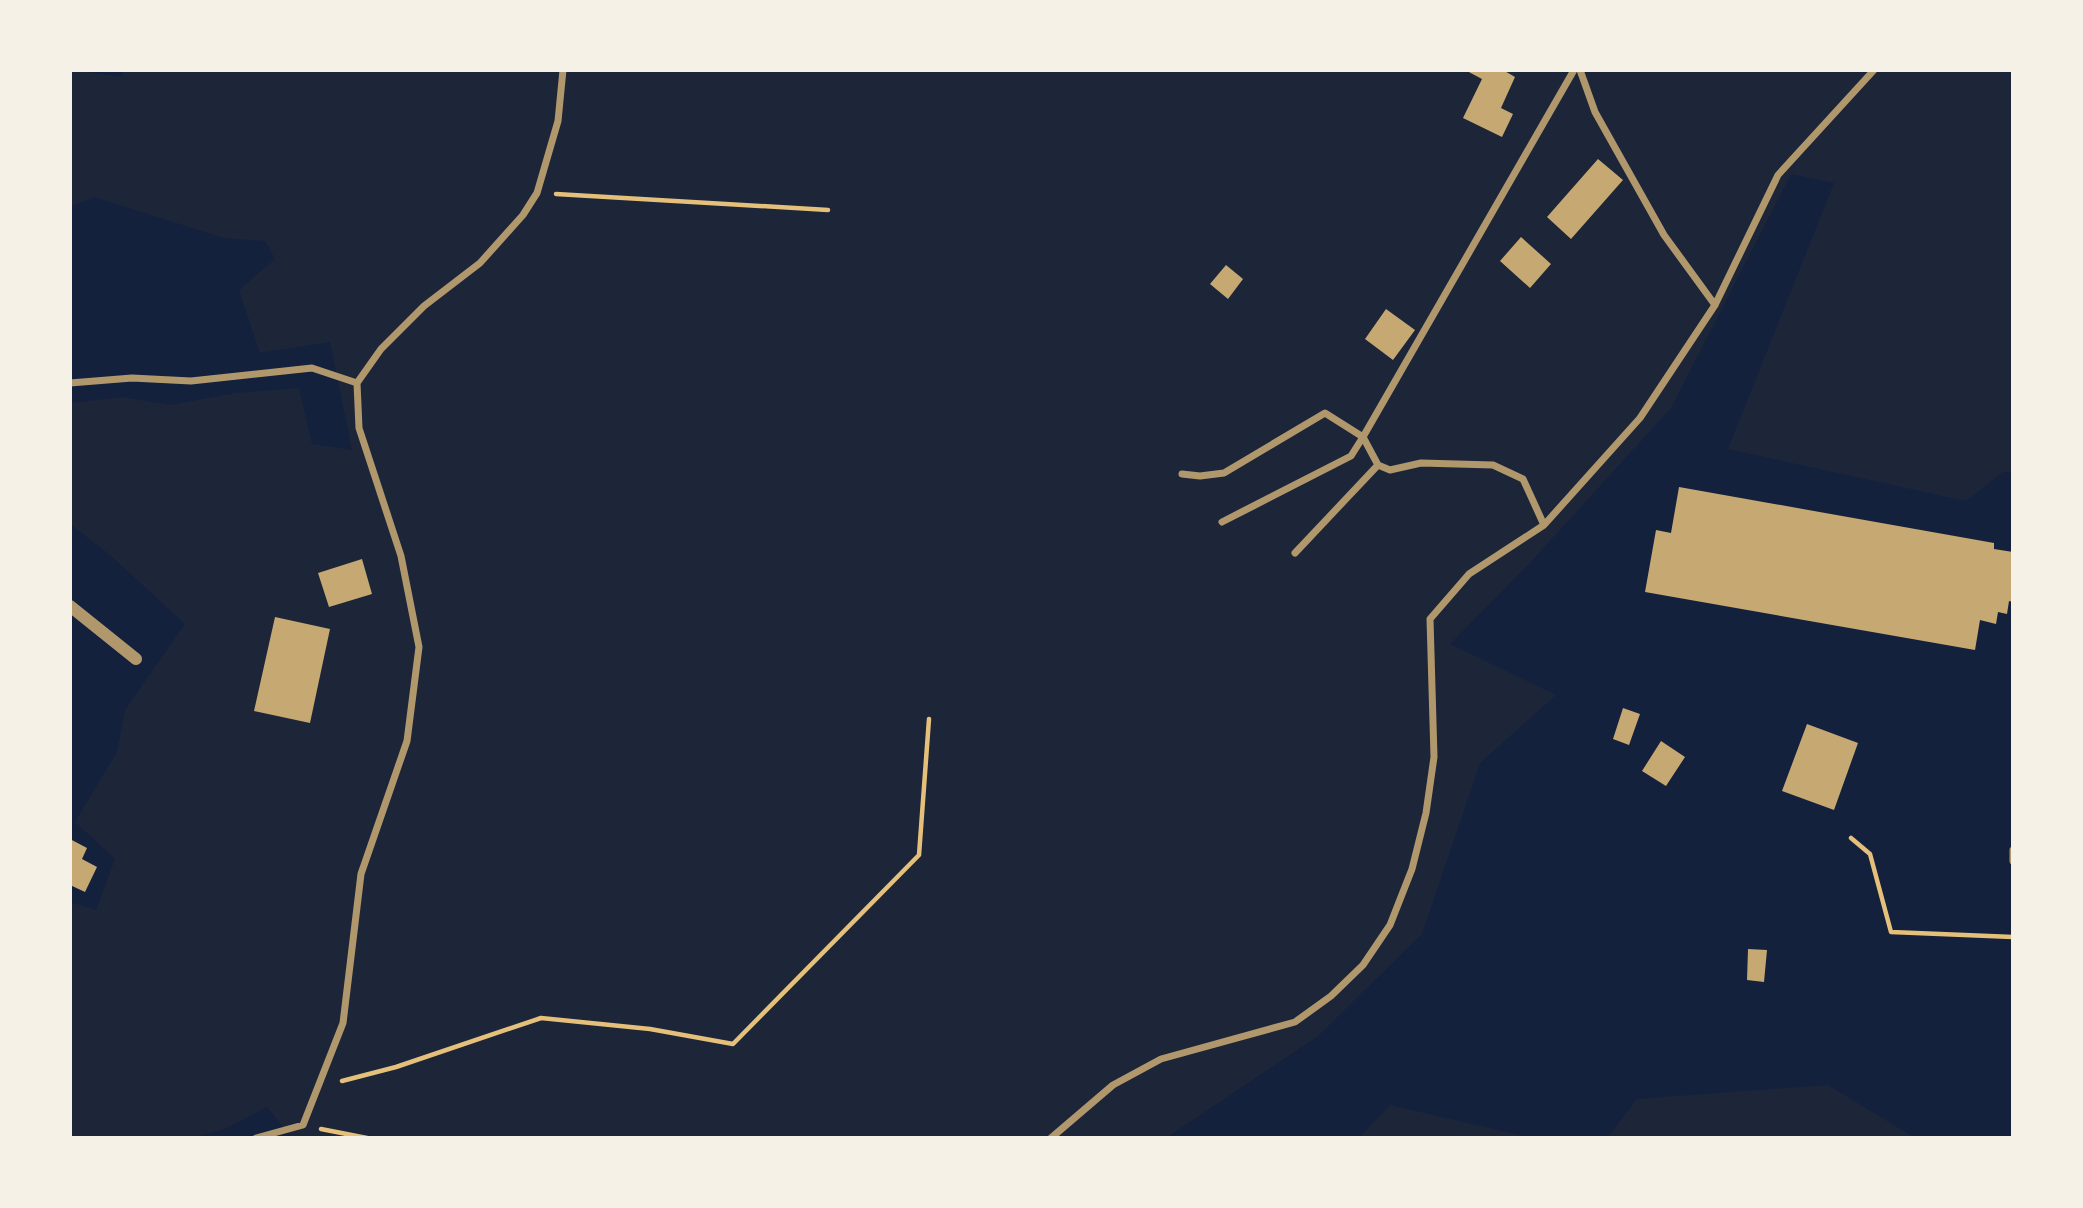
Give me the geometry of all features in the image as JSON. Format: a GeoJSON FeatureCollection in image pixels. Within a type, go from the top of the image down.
{"type":"FeatureCollection","features":[{"type":"Feature","properties":{"kind":"street"},"geometry":{"type":"LineString","coordinates":[[256,1138],[303,1125],[319,1087],[343,1023],[361,874],[407,741],[419,647],[401,556],[359,428],[357,383],[389,340],[424,306],[481,262],[523,215],[537,192],[558,121],[563,70]]}},
{"type":"Feature","properties":{"kind":"street"},"geometry":{"type":"LineString","coordinates":[[1222,522],[1351,456],[1574,70]]}},
{"type":"Feature","properties":{"kind":"street"},"geometry":{"type":"LineString","coordinates":[[1580,70],[1595,112],[1664,235],[1715,305]]}},
{"type":"Feature","properties":{"kind":"street"},"geometry":{"type":"LineString","coordinates":[[1051,1138],[1113,1085],[1161,1059],[1295,1022],[1331,996],[1363,965],[1390,925],[1412,869],[1426,814],[1434,757],[1430,619],[1469,574],[1544,525],[1640,418],[1715,305],[1778,175],[1874,70]]}},
{"type":"Feature","properties":{"kind":"street"},"geometry":{"type":"LineString","coordinates":[[70,383],[132,378],[191,381],[312,368],[357,383]]}},
{"type":"Feature","properties":{"kind":"street"},"geometry":{"type":"LineString","coordinates":[[1182,474],[1200,476],[1224,473],[1325,413],[1363,437],[1378,466],[1390,470],[1421,463],[1493,465],[1523,479],[1544,525]]}},
{"type":"Feature","properties":{"kind":"street"},"geometry":{"type":"LineString","coordinates":[[1295,553],[1378,466]]}},
{"type":"Feature","properties":{"kind":"street"},"geometry":{"type":"LineString","coordinates":[[70,606],[136,659]]}},
{"type":"Feature","properties":{"kind":"street"},"geometry":{"type":"LineString","coordinates":[[2013,850],[2013,862]]}},
{"type":"Feature","properties":{"kind":"path"},"geometry":{"type":"LineString","coordinates":[[537,192],[828,210]]}},
{"type":"Feature","properties":{"kind":"path"},"geometry":{"type":"LineString","coordinates":[[319,1087],[396,1067],[541,1018],[650,1029],[733,1044],[919,855],[929,719]]}},
{"type":"Feature","properties":{"kind":"path"},"geometry":{"type":"LineString","coordinates":[[1851,838],[1870,854],[1891,932],[2013,937]]}},
{"type":"Feature","properties":{"kind":"path"},"geometry":{"type":"LineString","coordinates":[[303,1125],[367,1138]]}},
{"type":"Feature","properties":{"kind":"shaded area"},"geometry":{"type":"Polygon","coordinates":[[[70,70],[122,77],[123,70],[2013,70],[2013,472],[2003,472],[1966,501],[1728,449],[1834,183],[1791,174],[1671,408],[1529,564],[1450,644],[1556,695],[1480,763],[1422,934],[1318,1036],[1166,1138],[292,1138],[267,1107],[225,1129],[192,1138],[70,1138],[70,902],[96,910],[115,859],[75,822],[117,752],[125,710],[185,624],[110,555],[70,524],[70,403],[121,397],[171,405],[236,393],[299,388],[312,444],[352,450],[330,342],[260,353],[239,290],[275,259],[265,241],[224,238],[94,197],[70,207],[70,70]]]}},
{"type":"Feature","properties":{"kind":"shaded area"},"geometry":{"type":"Polygon","coordinates":[[[1828,1085],[1915,1138],[1607,1138],[1637,1099],[1828,1085]]]}},
{"type":"Feature","properties":{"kind":"shaded area"},"geometry":{"type":"Polygon","coordinates":[[[1390,1105],[1532,1138],[1359,1138],[1390,1105]]]}},
{"type":"Feature","properties":{"kind":"building"},"geometry":{"type":"Polygon","coordinates":[[[1465,70],[1503,70],[1515,77],[1501,108],[1513,114],[1502,137],[1463,118],[1482,79],[1465,70]]]}},
{"type":"Feature","properties":{"kind":"building"},"geometry":{"type":"Polygon","coordinates":[[[1598,159],[1623,180],[1571,239],[1547,217],[1598,159]]]}},
{"type":"Feature","properties":{"kind":"building"},"geometry":{"type":"Polygon","coordinates":[[[1521,237],[1551,264],[1530,288],[1500,261],[1521,237]]]}},
{"type":"Feature","properties":{"kind":"building"},"geometry":{"type":"Polygon","coordinates":[[[1226,265],[1243,279],[1228,299],[1210,284],[1226,265]]]}},
{"type":"Feature","properties":{"kind":"building"},"geometry":{"type":"Polygon","coordinates":[[[1386,309],[1415,330],[1393,360],[1365,339],[1386,309]]]}},
{"type":"Feature","properties":{"kind":"building"},"geometry":{"type":"Polygon","coordinates":[[[1679,487],[1994,543],[1994,549],[2013,552],[2013,602],[2009,601],[2007,614],[1998,612],[1996,624],[1980,620],[1975,650],[1645,592],[1656,530],[1671,533],[1679,487]]]}},
{"type":"Feature","properties":{"kind":"building"},"geometry":{"type":"Polygon","coordinates":[[[362,559],[372,594],[329,607],[318,573],[362,559]]]}},
{"type":"Feature","properties":{"kind":"building"},"geometry":{"type":"Polygon","coordinates":[[[275,617],[330,629],[310,723],[254,711],[275,617]]]}},
{"type":"Feature","properties":{"kind":"building"},"geometry":{"type":"Polygon","coordinates":[[[1623,708],[1640,714],[1629,745],[1613,739],[1623,708]]]}},
{"type":"Feature","properties":{"kind":"building"},"geometry":{"type":"Polygon","coordinates":[[[1807,724],[1858,743],[1834,810],[1782,791],[1807,724]]]}},
{"type":"Feature","properties":{"kind":"building"},"geometry":{"type":"Polygon","coordinates":[[[1661,741],[1685,757],[1666,786],[1642,771],[1661,741]]]}},
{"type":"Feature","properties":{"kind":"building"},"geometry":{"type":"Polygon","coordinates":[[[70,839],[87,848],[82,859],[97,867],[85,892],[70,885],[70,839]]]}},
{"type":"Feature","properties":{"kind":"building"},"geometry":{"type":"Polygon","coordinates":[[[1748,949],[1767,950],[1764,982],[1747,980],[1748,949]]]}}]}
